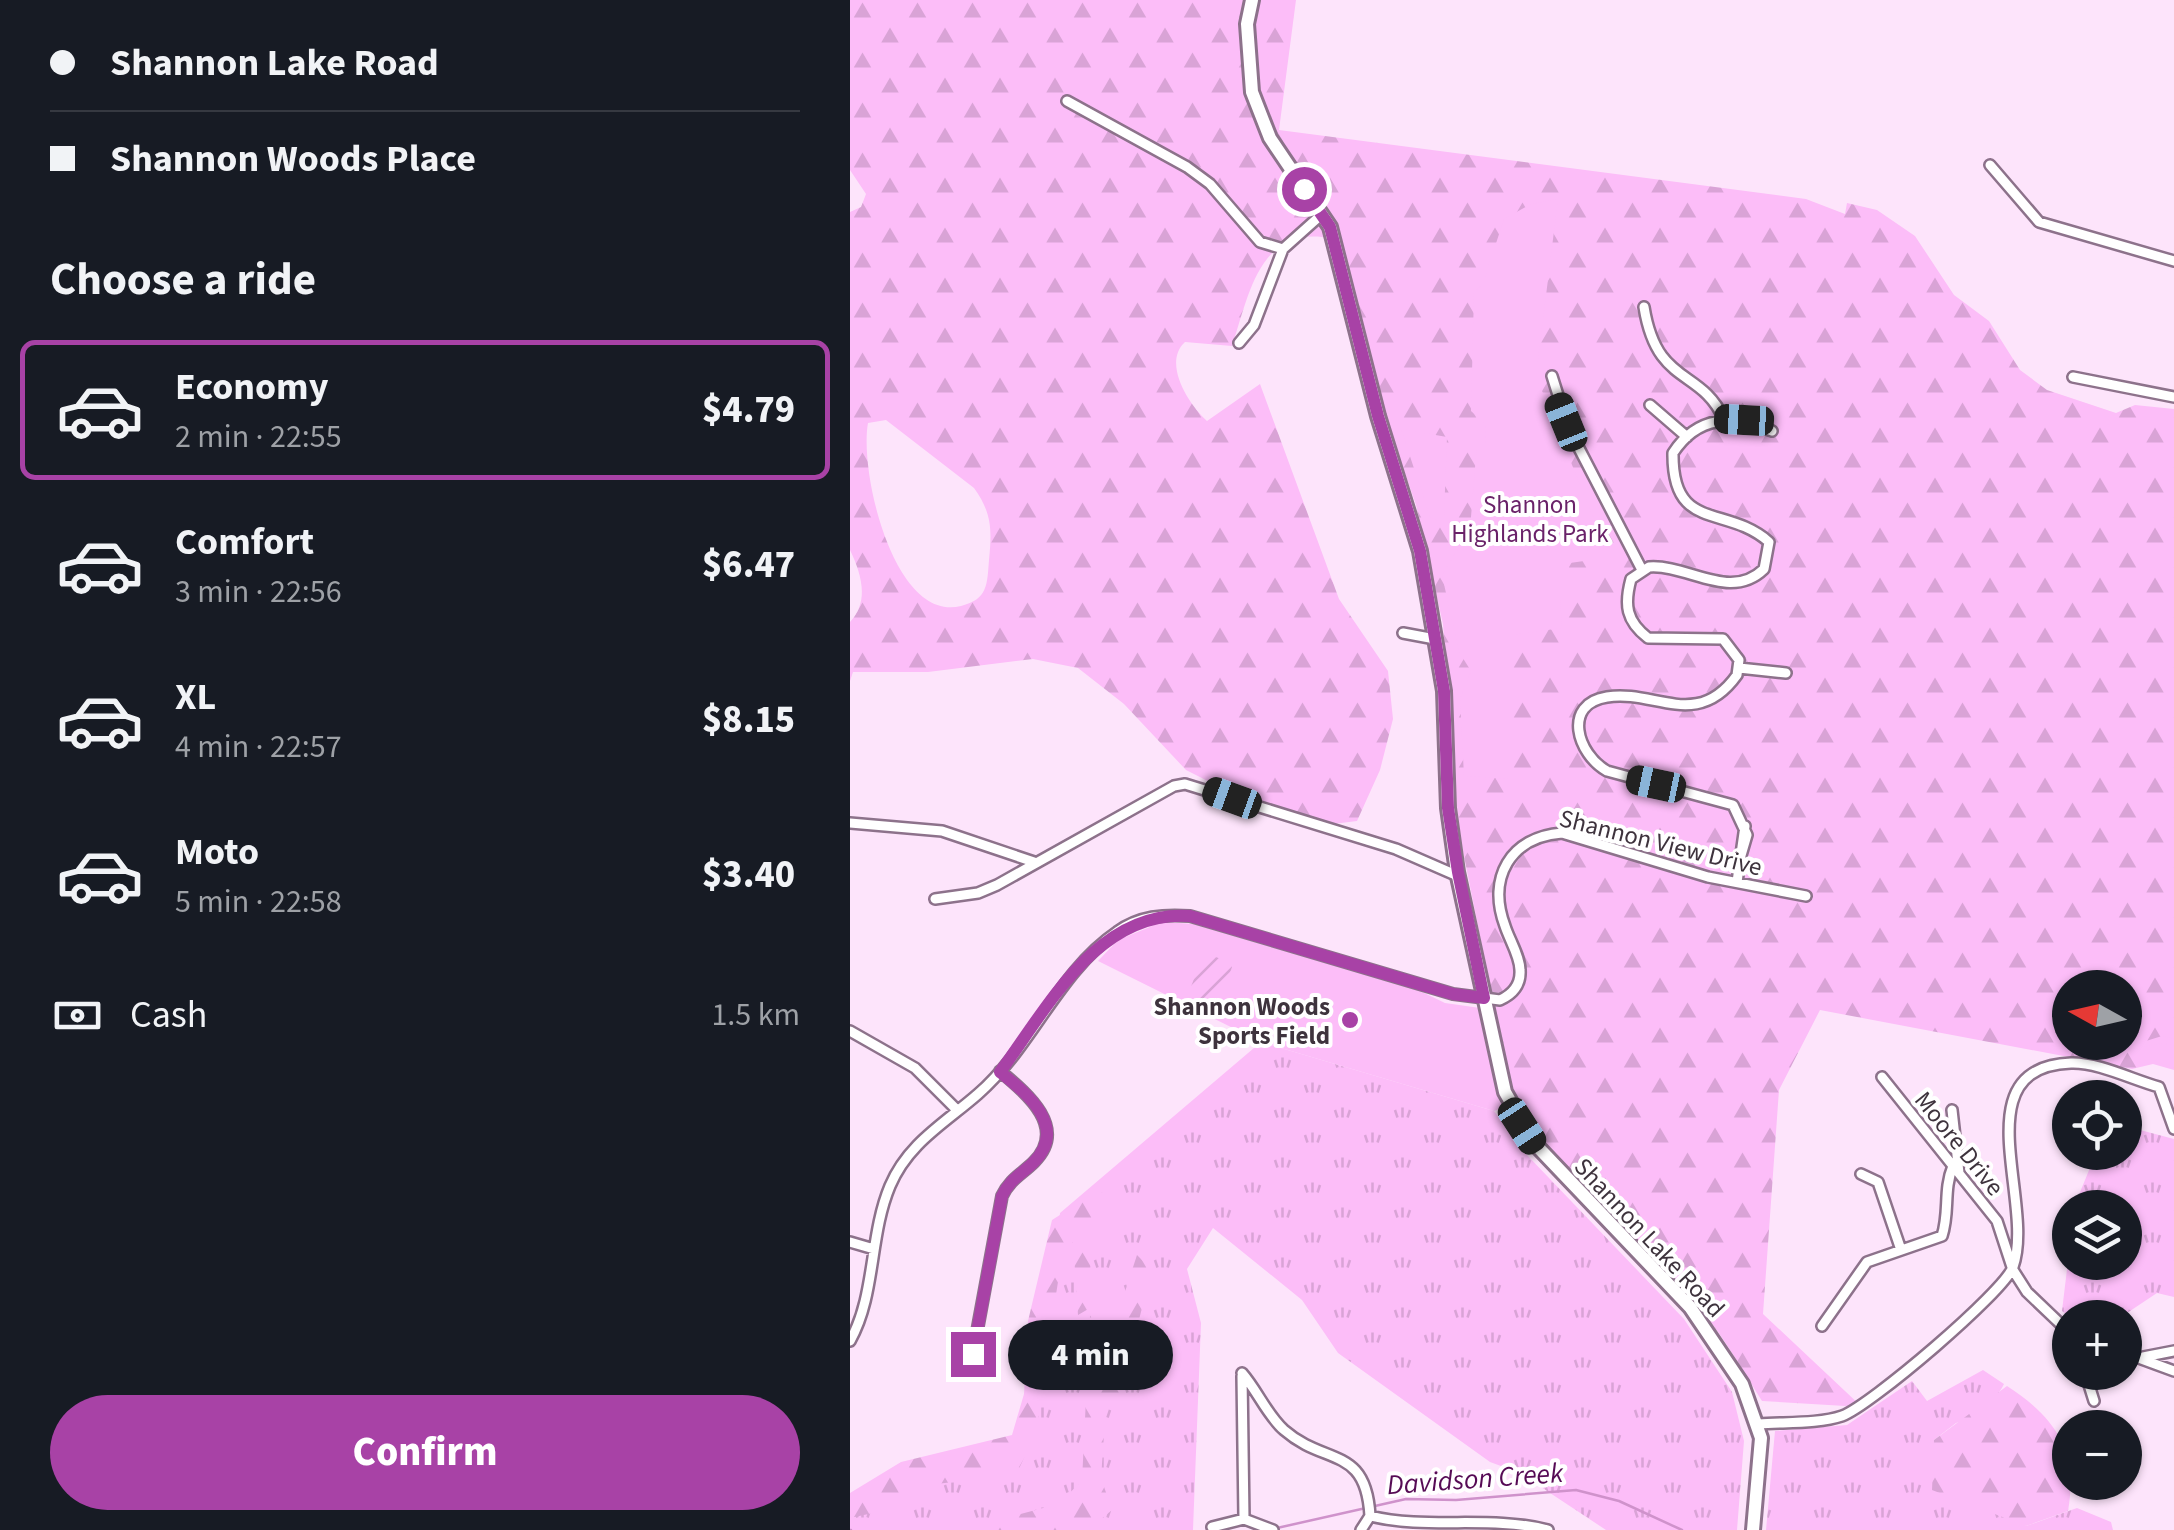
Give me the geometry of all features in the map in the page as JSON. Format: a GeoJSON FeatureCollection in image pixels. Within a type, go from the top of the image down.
{"type":"FeatureCollection","features":[{"type":"Feature","properties":{"kind":"main road","name":"Shannon Lake Road"},"geometry":{"type":"LineString","coordinates":[[1252,0],[1247,24],[1252,92],[1270,138],[1330,227],[1378,416],[1409,506],[1444,691],[1448,808],[1458,876],[1499,1072],[1522,1126],[1548,1160],[1698,1318],[1742,1384],[1759,1424],[1753,1530]]}},
{"type":"Feature","properties":{"kind":"street"},"geometry":{"type":"LineString","coordinates":[[1067,102],[1188,167],[1210,184],[1260,242],[1283,249]]}},
{"type":"Feature","properties":{"kind":"street"},"geometry":{"type":"LineString","coordinates":[[1990,165],[2039,222],[2174,262]]}},
{"type":"Feature","properties":{"kind":"street"},"geometry":{"type":"LineString","coordinates":[[1240,343],[1254,326],[1283,249],[1322,214]]}},
{"type":"Feature","properties":{"kind":"street"},"geometry":{"type":"LineString","coordinates":[[1644,306],[1653,344],[1665,364],[1709,396],[1724,419]]}},
{"type":"Feature","properties":{"kind":"street"},"geometry":{"type":"LineString","coordinates":[[1552,376],[1568,427],[1642,570]]}},
{"type":"Feature","properties":{"kind":"street"},"geometry":{"type":"LineString","coordinates":[[2074,377],[2142,394],[2153,391],[2174,397]]}},
{"type":"Feature","properties":{"kind":"street"},"geometry":{"type":"LineString","coordinates":[[1650,405],[1687,436]]}},
{"type":"Feature","properties":{"kind":"street"},"geometry":{"type":"LineString","coordinates":[[1737,882],[1744,858],[1745,826],[1733,805],[1607,772],[1589,761],[1581,748],[1579,730],[1581,716],[1596,700],[1609,696],[1689,705],[1730,686],[1740,668],[1733,648],[1722,640],[1661,642],[1636,628],[1625,606],[1631,579],[1642,570],[1660,566],[1731,583],[1756,576],[1769,557],[1768,542],[1759,533],[1689,508],[1679,493],[1673,453],[1691,430],[1724,419],[1744,420],[1772,432]]}},
{"type":"Feature","properties":{"kind":"street"},"geometry":{"type":"LineString","coordinates":[[1403,633],[1435,639]]}},
{"type":"Feature","properties":{"kind":"street"},"geometry":{"type":"LineString","coordinates":[[1740,668],[1786,673]]}},
{"type":"Feature","properties":{"kind":"street"},"geometry":{"type":"LineString","coordinates":[[936,899],[978,893],[1184,784],[1396,850],[1458,876]]}},
{"type":"Feature","properties":{"kind":"street"},"geometry":{"type":"LineString","coordinates":[[850,823],[942,830],[1034,862]]}},
{"type":"Feature","properties":{"kind":"street","name":"Shannon View Drive"},"geometry":{"type":"LineString","coordinates":[[1484,998],[1500,1000],[1518,985],[1520,968],[1497,898],[1508,858],[1530,839],[1562,833],[1737,882],[1806,896]]}},
{"type":"Feature","properties":{"kind":"street"},"geometry":{"type":"LineString","coordinates":[[850,1341],[864,1304],[890,1187],[905,1160],[1000,1072],[1086,958],[1120,929],[1155,916],[1190,916],[1453,994],[1484,998]]}},
{"type":"Feature","properties":{"kind":"street"},"geometry":{"type":"LineString","coordinates":[[850,1030],[915,1068],[956,1109]]}},
{"type":"Feature","properties":{"kind":"street"},"geometry":{"type":"LineString","coordinates":[[1759,1424],[1841,1416],[1883,1392],[2012,1270],[2018,1196],[2007,1123],[2010,1100],[2024,1082],[2074,1063],[2160,1086],[2174,1130]]}},
{"type":"Feature","properties":{"kind":"street"},"geometry":{"type":"LineString","coordinates":[[959,1375],[973,1354],[1002,1196],[1007,1185],[1040,1154],[1046,1132],[1040,1108],[1000,1072]]}},
{"type":"Feature","properties":{"kind":"street","name":"Moore Drive"},"geometry":{"type":"LineString","coordinates":[[1882,1076],[1997,1222],[2012,1270],[2027,1292],[2052,1316]]}},
{"type":"Feature","properties":{"kind":"street"},"geometry":{"type":"LineString","coordinates":[[1822,1326],[1866,1262],[1900,1247],[1942,1236],[1950,1214],[1946,1183],[1956,1170],[1952,1110]]}},
{"type":"Feature","properties":{"kind":"street"},"geometry":{"type":"LineString","coordinates":[[1862,1174],[1878,1182],[1900,1247]]}},
{"type":"Feature","properties":{"kind":"street"},"geometry":{"type":"LineString","coordinates":[[850,1242],[874,1249]]}},
{"type":"Feature","properties":{"kind":"street"},"geometry":{"type":"LineString","coordinates":[[2143,1357],[2174,1350]]}},
{"type":"Feature","properties":{"kind":"street"},"geometry":{"type":"LineString","coordinates":[[2143,1357],[2174,1371]]}},
{"type":"Feature","properties":{"kind":"street"},"geometry":{"type":"LineString","coordinates":[[1244,1519],[1242,1373],[1283,1430],[1358,1469],[1367,1487],[1370,1516],[1361,1530]]}},
{"type":"Feature","properties":{"kind":"street"},"geometry":{"type":"LineString","coordinates":[[2091,1390],[2094,1402]]}},
{"type":"Feature","properties":{"kind":"street"},"geometry":{"type":"LineString","coordinates":[[1370,1516],[1398,1523],[1496,1522],[1548,1530]]}},
{"type":"Feature","properties":{"kind":"street"},"geometry":{"type":"LineString","coordinates":[[1212,1527],[1244,1519],[1273,1530]]}},
{"type":"Feature","properties":{"kind":"green space"},"geometry":{"type":"Polygon","coordinates":[[[850,0],[1296,0],[1279,130],[1806,199],[1845,214],[1847,203],[1877,210],[1915,236],[1954,295],[1989,321],[2020,370],[2047,390],[2116,413],[2135,405],[2174,409],[2174,1070],[2153,1064],[2132,1069],[2084,1060],[2142,1060],[2142,970],[2052,970],[2052,1054],[1820,1010],[1779,1090],[1763,1314],[1862,1407],[1762,1401],[1699,1307],[1561,1164],[1521,1105],[1507,1072],[1459,831],[1443,624],[1416,505],[1376,390],[1352,287],[1330,238],[1306,237],[1287,242],[1272,253],[1252,286],[1232,346],[1185,342],[1176,361],[1186,395],[1207,421],[1260,384],[1339,599],[1388,671],[1393,719],[1380,770],[1357,821],[1309,827],[1186,770],[1124,704],[1078,668],[1033,659],[928,672],[853,672],[850,681],[850,622],[862,596],[850,550],[850,212],[861,207],[866,194],[850,170],[850,0]],[[886,420],[868,423],[869,475],[886,539],[917,591],[937,605],[961,606],[984,590],[990,531],[987,514],[974,488],[886,420]]]}},
{"type":"Feature","properties":{"kind":"green space","name":"Shannon Highlands Park"},"geometry":{"type":"Polygon","coordinates":[[[1558,199],[1536,376],[1596,524],[1584,561],[1570,563],[1560,598],[1562,628],[1511,635],[1511,779],[1464,776],[1460,699],[1471,671],[1459,652],[1442,575],[1470,529],[1477,444],[1486,445],[1485,424],[1471,411],[1474,293],[1483,283],[1504,219],[1531,204],[1558,199]]]}},
{"type":"Feature","properties":{"kind":"green space","name":"Shannon Highlands Park"},"geometry":{"type":"Polygon","coordinates":[[[1401,429],[1447,437],[1444,517],[1439,522],[1430,517],[1401,429]]]}},
{"type":"Feature","properties":{"kind":"green space"},"geometry":{"type":"Polygon","coordinates":[[[1162,922],[1194,924],[1418,990],[1445,1003],[1480,1008],[1502,1108],[1494,1111],[1261,1042],[1098,961],[1118,940],[1162,922]]]}},
{"type":"Feature","properties":{"kind":"green space"},"geometry":{"type":"Polygon","coordinates":[[[1204,953],[1230,962],[1232,967],[1217,1010],[1187,997],[1204,953]]]}},
{"type":"Feature","properties":{"kind":"green space"},"geometry":{"type":"Polygon","coordinates":[[[2162,1036],[2174,1039],[2174,1046],[2163,1043],[2142,1047],[2142,1042],[2162,1036]]]}},
{"type":"Feature","properties":{"kind":"green space"},"geometry":{"type":"Polygon","coordinates":[[[1261,1042],[1494,1111],[1527,1155],[1684,1319],[1732,1392],[1744,1441],[1737,1530],[1606,1530],[1520,1473],[1490,1462],[1338,1353],[1302,1300],[1213,1228],[1187,1269],[1201,1323],[1193,1530],[850,1530],[850,1494],[1013,1464],[1044,1378],[1060,1213],[1261,1042]]]}},
{"type":"Feature","properties":{"kind":"green space"},"geometry":{"type":"Polygon","coordinates":[[[2142,1131],[2174,1139],[2174,1297],[2157,1293],[2142,1303],[2063,1300],[2066,1280],[2142,1280],[2142,1190],[2081,1190],[2089,1170],[2142,1170],[2142,1131]]]}},
{"type":"Feature","properties":{"kind":"green space"},"geometry":{"type":"Polygon","coordinates":[[[1096,1192],[1117,1195],[1120,1209],[1096,1244],[1090,1308],[1078,1315],[1073,1242],[1066,1256],[1057,1285],[1045,1392],[1016,1475],[918,1486],[896,1508],[850,1518],[850,1493],[901,1462],[1012,1435],[1024,1394],[1028,1321],[1052,1220],[1096,1192]]]}},
{"type":"Feature","properties":{"kind":"green space"},"geometry":{"type":"Polygon","coordinates":[[[1137,1255],[1152,1270],[1120,1392],[1106,1406],[1101,1478],[1112,1510],[1088,1530],[961,1530],[1058,1504],[1082,1481],[1090,1316],[1096,1301],[1120,1307],[1137,1255]]]}},
{"type":"Feature","properties":{"kind":"green space"},"geometry":{"type":"Polygon","coordinates":[[[1983,1370],[2004,1384],[1999,1392],[1981,1415],[1956,1423],[1934,1440],[2026,1526],[2077,1508],[2111,1522],[2113,1530],[1766,1530],[1775,1431],[1847,1425],[1912,1381],[1927,1401],[1983,1370]]]}},
{"type":"Feature","properties":{"kind":"green space"},"geometry":{"type":"Polygon","coordinates":[[[2007,1386],[2025,1398],[2052,1427],[2052,1500],[2069,1500],[2068,1511],[2026,1526],[1932,1490],[1934,1440],[2007,1386]]]}},
{"type":"Feature","properties":{"kind":"waterway","name":"Davidson Creek"},"geometry":{"type":"LineString","coordinates":[[1277,1528],[1406,1499],[1456,1500],[1576,1490],[1619,1501],[1682,1530]]}},
{"type":"Feature","properties":{"kind":"place","name":"Shannon Woods Sports Field"},"geometry":{"type":"Point","coordinates":[1350,1020]}},
{"type":"Feature","properties":{"kind":"route"},"geometry":{"type":"LineString","coordinates":[[973,1354],[1002,1196],[1014,1177],[1040,1154],[1046,1132],[1040,1108],[1000,1072],[1086,958],[1120,929],[1155,916],[1190,916],[1453,994],[1484,998],[1448,808],[1444,691],[1420,551],[1378,416],[1330,227],[1304,189]]}}]}
